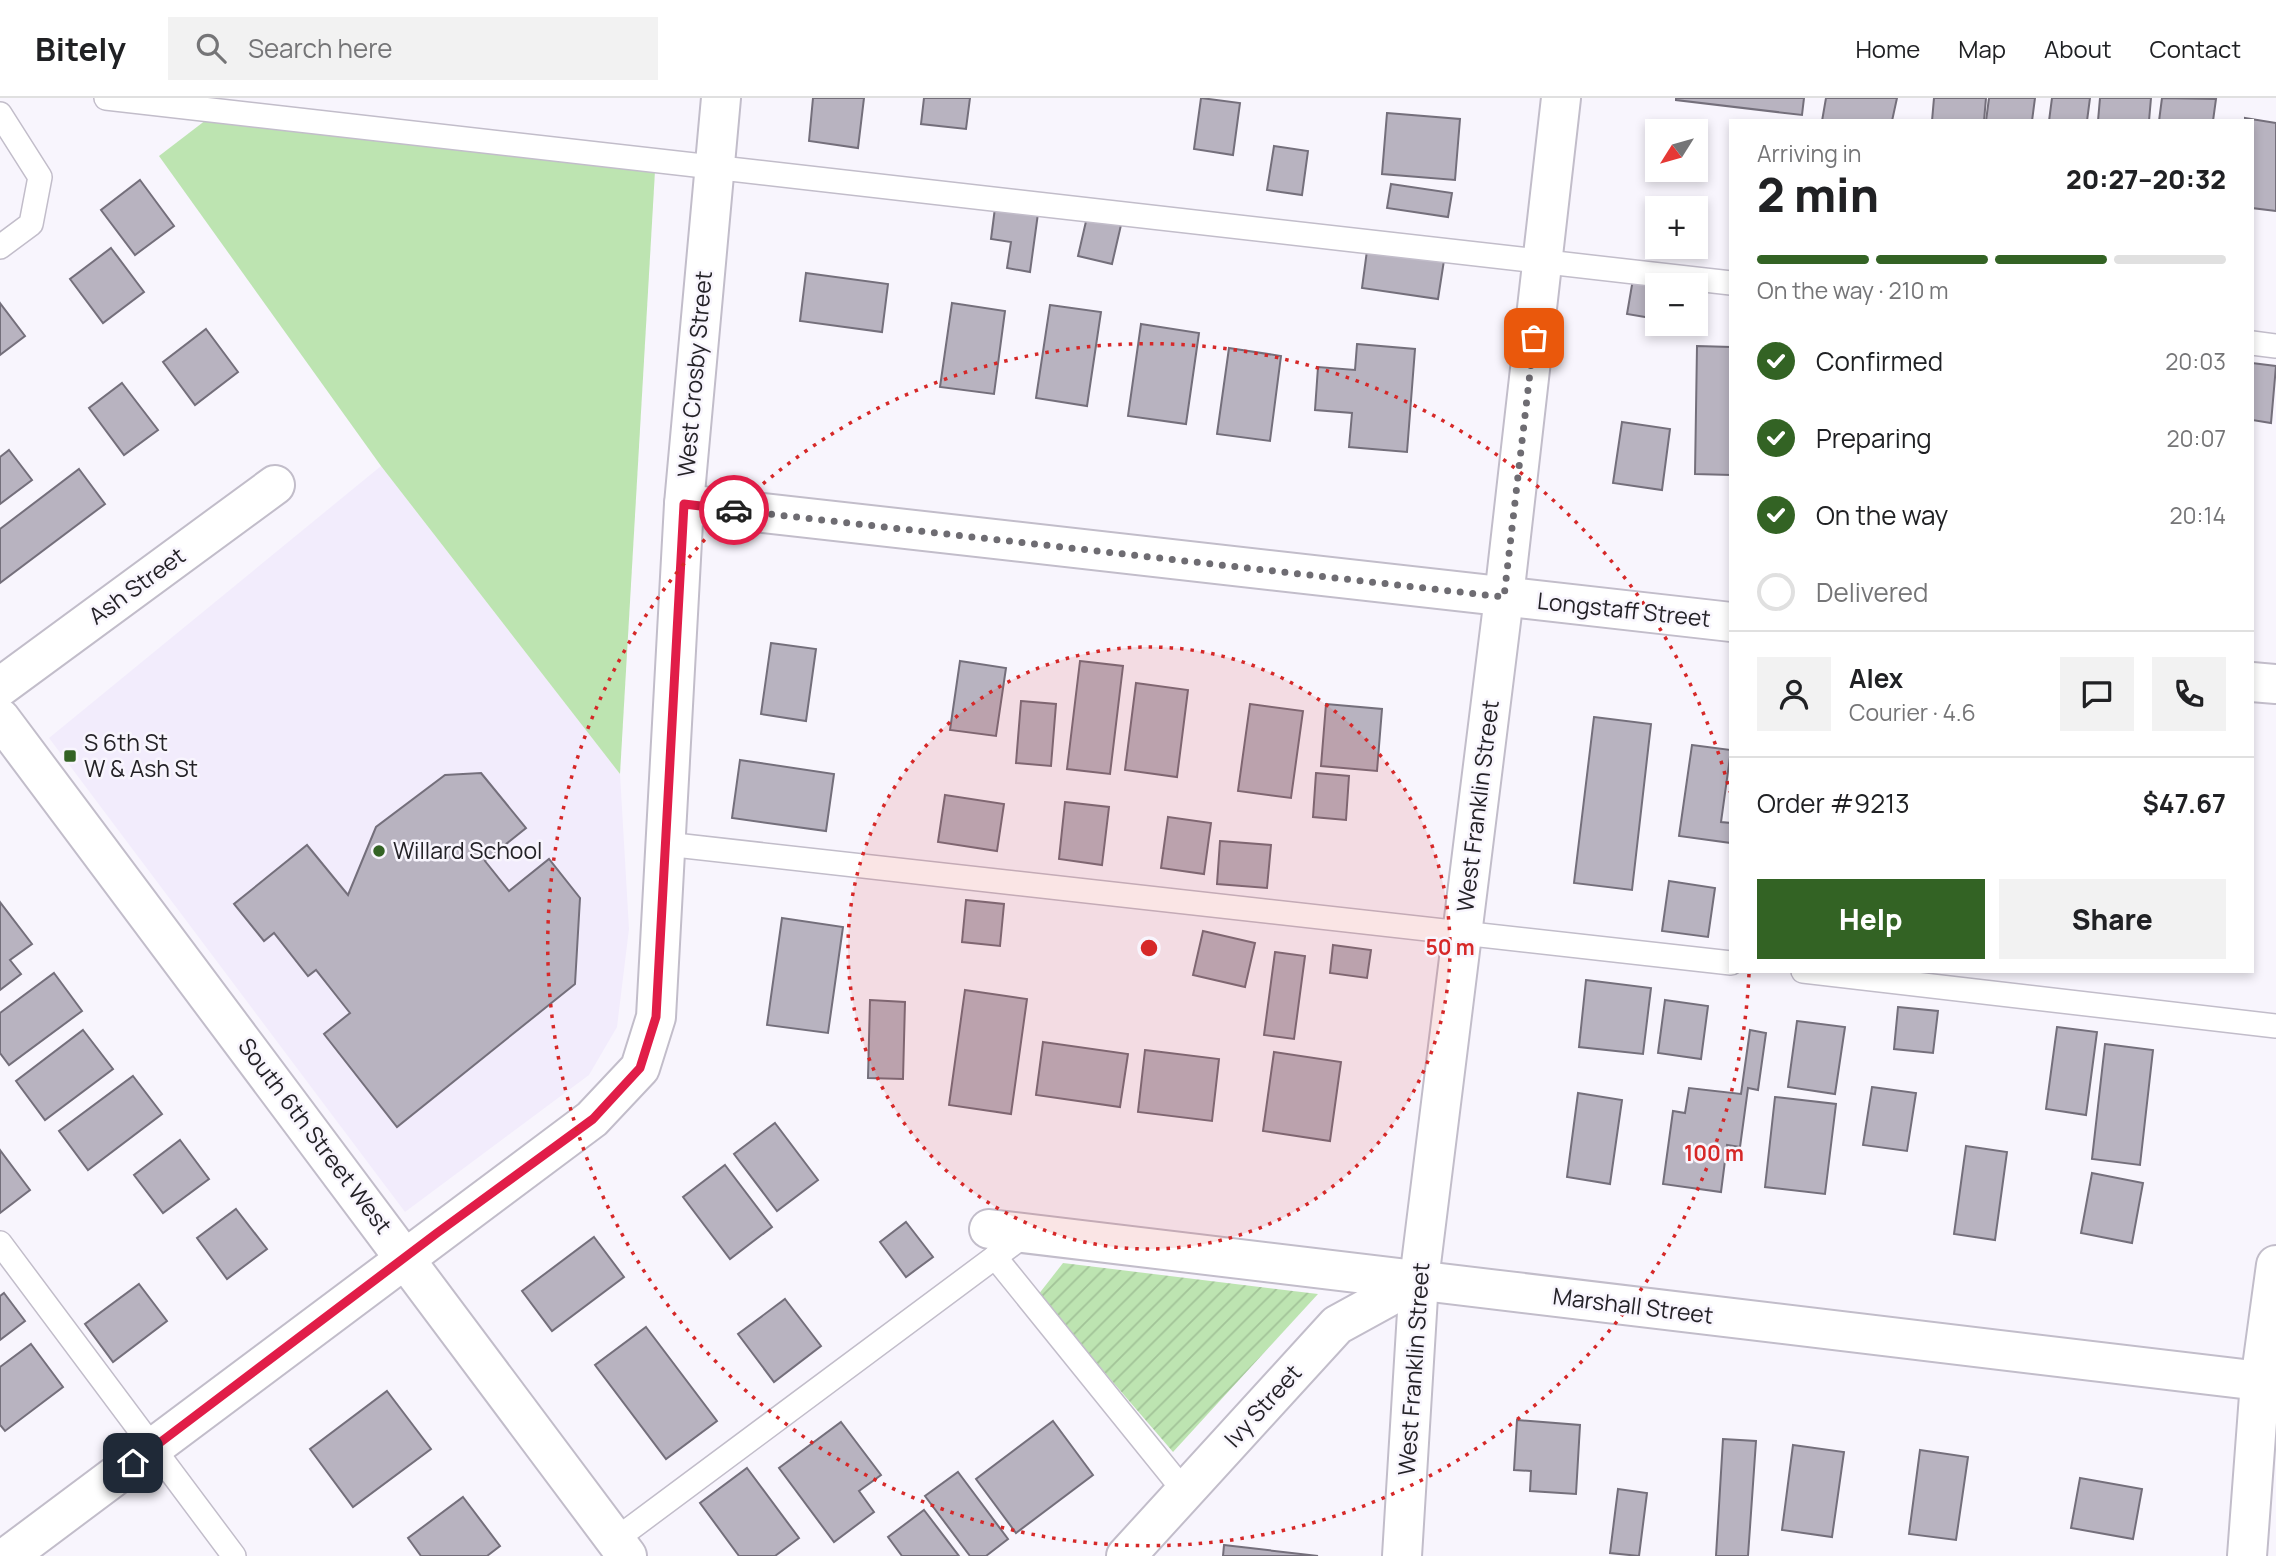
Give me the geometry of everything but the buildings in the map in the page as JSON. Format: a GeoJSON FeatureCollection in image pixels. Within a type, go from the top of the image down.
{"type":"FeatureCollection","features":[{"type":"Feature","properties":{"kind":"street","name":"West Crosby Street"},"geometry":{"type":"LineString","coordinates":[[405,1257],[593,1119],[640,1068],[656,1017],[684,504],[721,98]]}},
{"type":"Feature","properties":{"kind":"street","name":"West Franklin Street"},"geometry":{"type":"LineString","coordinates":[[1402,1556],[1419,1280],[1504,597],[1561,98]]}},
{"type":"Feature","properties":{"kind":"street","name":"Ash Street"},"geometry":{"type":"LineString","coordinates":[[0,687],[275,485]]}},
{"type":"Feature","properties":{"kind":"street","name":"Longstaff Street"},"geometry":{"type":"LineString","coordinates":[[684,504],[1729,622]]}},
{"type":"Feature","properties":{"kind":"street"},"geometry":{"type":"LineString","coordinates":[[2254,682],[2276,684]]}},
{"type":"Feature","properties":{"kind":"street","name":"South 6th Street West"},"geometry":{"type":"LineString","coordinates":[[0,718],[621,1548]]}},
{"type":"Feature","properties":{"kind":"street","name":"Marshall Street"},"geometry":{"type":"LineString","coordinates":[[1004,1240],[1419,1280],[2268,1382]]}},
{"type":"Feature","properties":{"kind":"street"},"geometry":{"type":"LineString","coordinates":[[8,1556],[405,1257]]}},
{"type":"Feature","properties":{"kind":"street"},"geometry":{"type":"LineString","coordinates":[[2246,1556],[2268,1382],[2276,1265]]}},
{"type":"Feature","properties":{"kind":"street","name":"Ivy Street"},"geometry":{"type":"LineString","coordinates":[[1126,1556],[1336,1325],[1419,1280]]}},
{"type":"Feature","properties":{"kind":"lane"},"geometry":{"type":"LineString","coordinates":[[106,98],[1729,283]]}},
{"type":"Feature","properties":{"kind":"lane"},"geometry":{"type":"LineString","coordinates":[[0,114],[40,177],[31,224],[0,247]]}},
{"type":"Feature","properties":{"kind":"lane"},"geometry":{"type":"LineString","coordinates":[[2254,343],[2276,346]]}},
{"type":"Feature","properties":{"kind":"lane"},"geometry":{"type":"LineString","coordinates":[[666,844],[1729,963]]}},
{"type":"Feature","properties":{"kind":"lane"},"geometry":{"type":"LineString","coordinates":[[1820,973],[2276,1026]]}},
{"type":"Feature","properties":{"kind":"lane"},"geometry":{"type":"LineString","coordinates":[[621,1548],[1004,1240],[1185,1492]]}},
{"type":"Feature","properties":{"kind":"lane"},"geometry":{"type":"LineString","coordinates":[[0,1243],[234,1556]]}},
{"type":"Feature","properties":{"kind":"shaded area","name":"Willard School"},"geometry":{"type":"Polygon","coordinates":[[[381,466],[620,774],[629,929],[617,1027],[589,1075],[405,1212],[49,738],[381,466]]]}},
{"type":"Feature","properties":{"kind":"green space"},"geometry":{"type":"Polygon","coordinates":[[[206,120],[655,171],[620,774],[381,466],[159,156],[206,120]]]}},
{"type":"Feature","properties":{"kind":"green space"},"geometry":{"type":"Polygon","coordinates":[[[1063,1263],[1318,1294],[1173,1452],[1038,1295],[1063,1263]]]}},
{"type":"Feature","properties":{"kind":"way so far"},"geometry":{"type":"LineString","coordinates":[[734,510],[1504,597],[1534,338]]}},
{"type":"Feature","properties":{"kind":"place","name":"S 6th St W & Ash St"},"geometry":{"type":"Point","coordinates":[70,756]}},
{"type":"Feature","properties":{"kind":"place","name":"Willard School"},"geometry":{"type":"Point","coordinates":[379,851]}},
{"type":"Feature","properties":{"kind":"route"},"geometry":{"type":"LineString","coordinates":[[133,1463],[437,1233],[593,1119],[640,1068],[656,1017],[684,504],[734,510]]}}]}
